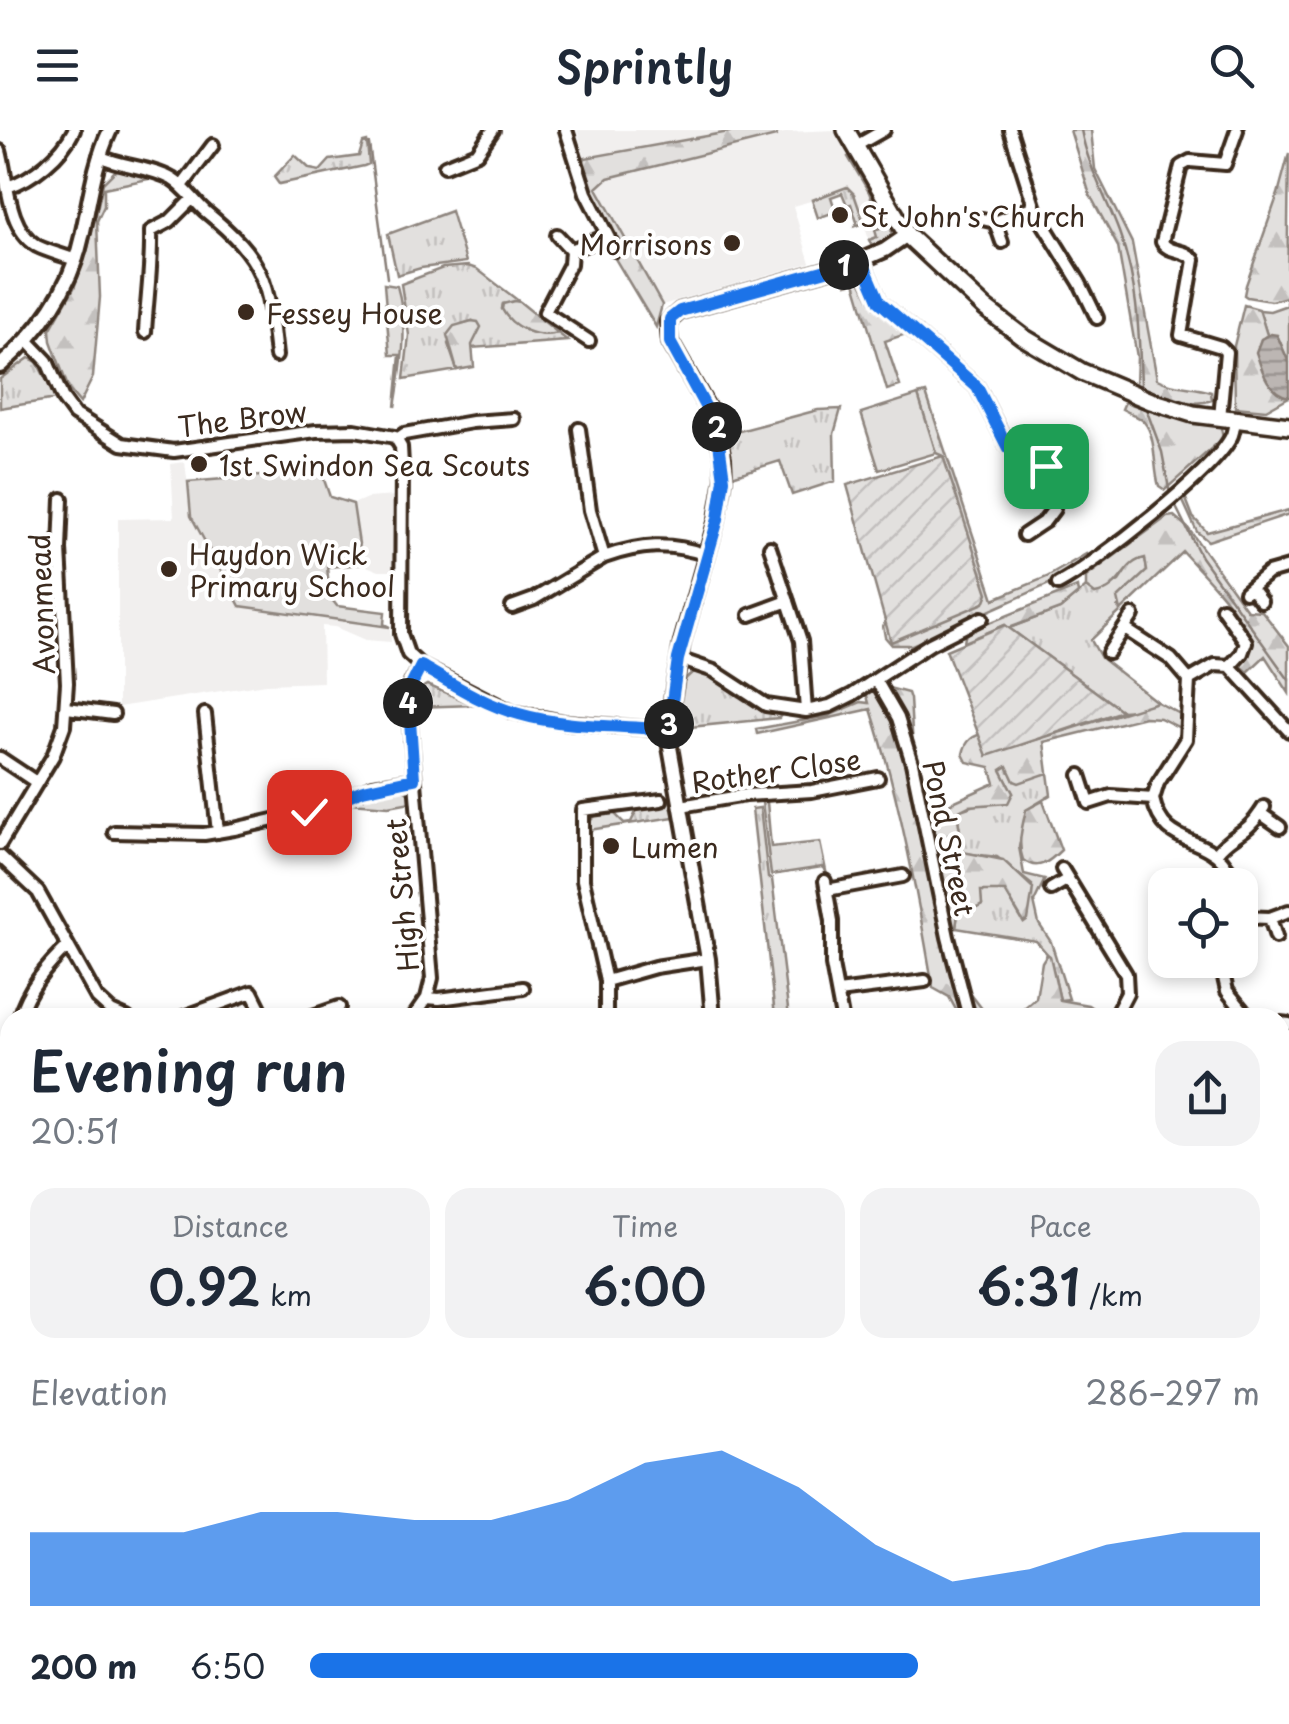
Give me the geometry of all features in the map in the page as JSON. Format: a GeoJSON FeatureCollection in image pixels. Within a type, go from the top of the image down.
{"type":"FeatureCollection","features":[{"type":"Feature","properties":{"kind":"main road"},"geometry":{"type":"LineString","coordinates":[[846,130],[907,235],[1003,321],[1064,362],[1132,395],[1227,419],[1289,426]]}},
{"type":"Feature","properties":{"kind":"street"},"geometry":{"type":"LineString","coordinates":[[7,187],[33,175],[70,139],[74,130]]}},
{"type":"Feature","properties":{"kind":"street"},"geometry":{"type":"LineString","coordinates":[[0,366],[27,340],[60,296],[76,260],[99,156],[110,130]]}},
{"type":"Feature","properties":{"kind":"street"},"geometry":{"type":"LineString","coordinates":[[445,166],[477,153],[493,130]]}},
{"type":"Feature","properties":{"kind":"street"},"geometry":{"type":"LineString","coordinates":[[566,130],[586,193],[615,250]]}},
{"type":"Feature","properties":{"kind":"street"},"geometry":{"type":"LineString","coordinates":[[854,147],[884,130]]}},
{"type":"Feature","properties":{"kind":"street"},"geometry":{"type":"LineString","coordinates":[[1010,130],[1034,206],[1097,318]]}},
{"type":"Feature","properties":{"kind":"street"},"geometry":{"type":"LineString","coordinates":[[1058,584],[1099,559],[1172,497],[1233,434],[1227,419],[1226,352],[1181,334],[1194,260],[1186,253],[1168,249],[1162,242],[1182,166],[1190,161],[1222,166],[1228,161],[1237,130]]}},
{"type":"Feature","properties":{"kind":"street"},"geometry":{"type":"LineString","coordinates":[[182,186],[213,145]]}},
{"type":"Feature","properties":{"kind":"street"},"geometry":{"type":"LineString","coordinates":[[0,150],[16,218],[30,240],[76,260]]}},
{"type":"Feature","properties":{"kind":"street"},"geometry":{"type":"LineString","coordinates":[[99,156],[115,164],[163,175],[182,186],[192,200],[237,238],[262,272],[276,356]]}},
{"type":"Feature","properties":{"kind":"street"},"geometry":{"type":"LineString","coordinates":[[145,332],[153,263],[151,231],[170,221],[192,200]]}},
{"type":"Feature","properties":{"kind":"street"},"geometry":{"type":"LineString","coordinates":[[982,219],[996,222],[1034,206]]}},
{"type":"Feature","properties":{"kind":"street"},"geometry":{"type":"LineString","coordinates":[[996,222],[1002,242]]}},
{"type":"Feature","properties":{"kind":"street"},"geometry":{"type":"LineString","coordinates":[[557,234],[571,250],[570,264],[545,312],[589,342]]}},
{"type":"Feature","properties":{"kind":"street"},"geometry":{"type":"LineString","coordinates":[[712,1008],[708,959],[668,730],[678,659],[721,499],[721,447],[710,411],[670,342],[670,319],[683,310],[862,260],[907,235]]}},
{"type":"Feature","properties":{"kind":"street"},"geometry":{"type":"LineString","coordinates":[[571,250],[607,236]]}},
{"type":"Feature","properties":{"kind":"street"},"geometry":{"type":"LineString","coordinates":[[862,260],[880,302],[977,387],[1008,448],[1046,466],[1056,481],[1054,509],[1045,521],[1024,535]]}},
{"type":"Feature","properties":{"kind":"street"},"geometry":{"type":"LineString","coordinates":[[1076,306],[1089,300]]}},
{"type":"Feature","properties":{"kind":"street","name":"The Brow"},"geometry":{"type":"LineString","coordinates":[[27,340],[48,361],[74,414],[102,434],[130,446],[174,451],[335,430],[379,432],[395,438]]}},
{"type":"Feature","properties":{"kind":"street"},"geometry":{"type":"LineString","coordinates":[[514,418],[472,422],[395,438],[402,465],[401,634],[408,654],[421,666],[472,694],[522,715],[578,724],[668,730]]}},
{"type":"Feature","properties":{"kind":"street"},"geometry":{"type":"LineString","coordinates":[[579,429],[590,510],[604,557]]}},
{"type":"Feature","properties":{"kind":"street"},"geometry":{"type":"LineString","coordinates":[[1046,466],[1064,437]]}},
{"type":"Feature","properties":{"kind":"street","name":"Avonmead"},"geometry":{"type":"LineString","coordinates":[[0,844],[59,745],[67,708],[60,549],[62,499]]}},
{"type":"Feature","properties":{"kind":"street"},"geometry":{"type":"LineString","coordinates":[[512,607],[625,549],[675,545],[706,555]]}},
{"type":"Feature","properties":{"kind":"street"},"geometry":{"type":"LineString","coordinates":[[770,547],[801,641],[806,712]]}},
{"type":"Feature","properties":{"kind":"street"},"geometry":{"type":"LineString","coordinates":[[1261,601],[1248,590],[1271,572],[1289,567]]}},
{"type":"Feature","properties":{"kind":"street"},"geometry":{"type":"LineString","coordinates":[[750,614],[788,602]]}},
{"type":"Feature","properties":{"kind":"street"},"geometry":{"type":"LineString","coordinates":[[1188,680],[1215,666],[1230,666],[1242,653],[1246,642],[1222,608]]}},
{"type":"Feature","properties":{"kind":"street"},"geometry":{"type":"LineString","coordinates":[[1108,653],[1133,614]]}},
{"type":"Feature","properties":{"kind":"street"},"geometry":{"type":"LineString","coordinates":[[678,659],[714,670],[766,705],[806,712],[840,702],[941,638],[982,618]]}},
{"type":"Feature","properties":{"kind":"street"},"geometry":{"type":"LineString","coordinates":[[1125,629],[1170,659],[1188,680],[1186,739],[1158,783],[1153,800],[1160,819],[1171,833],[1217,853],[1228,868]]}},
{"type":"Feature","properties":{"kind":"street","name":"High Street"},"geometry":{"type":"LineString","coordinates":[[421,666],[408,692],[432,978],[427,998]]}},
{"type":"Feature","properties":{"kind":"street"},"geometry":{"type":"LineString","coordinates":[[1230,666],[1289,731]]}},
{"type":"Feature","properties":{"kind":"street","name":"Pond Street"},"geometry":{"type":"LineString","coordinates":[[876,680],[898,718],[912,763],[966,1008]]}},
{"type":"Feature","properties":{"kind":"street","name":"Avonmead"},"geometry":{"type":"LineString","coordinates":[[67,708],[113,714]]}},
{"type":"Feature","properties":{"kind":"street"},"geometry":{"type":"LineString","coordinates":[[206,714],[218,832]]}},
{"type":"Feature","properties":{"kind":"street"},"geometry":{"type":"LineString","coordinates":[[0,758],[36,782]]}},
{"type":"Feature","properties":{"kind":"street"},"geometry":{"type":"LineString","coordinates":[[1080,775],[1090,803],[1114,796],[1153,800]]}},
{"type":"Feature","properties":{"kind":"street","name":"Rother Close"},"geometry":{"type":"LineString","coordinates":[[680,806],[746,795],[782,795],[878,778]]}},
{"type":"Feature","properties":{"kind":"street"},"geometry":{"type":"LineString","coordinates":[[114,832],[218,832],[309,812],[363,790],[414,779]]}},
{"type":"Feature","properties":{"kind":"street"},"geometry":{"type":"LineString","coordinates":[[606,1008],[606,981],[584,880],[583,810],[662,800]]}},
{"type":"Feature","properties":{"kind":"street"},"geometry":{"type":"LineString","coordinates":[[1217,853],[1227,841],[1249,830],[1262,810],[1280,827]]}},
{"type":"Feature","properties":{"kind":"street"},"geometry":{"type":"LineString","coordinates":[[0,856],[38,892],[96,998],[108,1008]]}},
{"type":"Feature","properties":{"kind":"street"},"geometry":{"type":"LineString","coordinates":[[1050,889],[1065,874],[1126,974],[1127,993],[1119,1008]]}},
{"type":"Feature","properties":{"kind":"street"},"geometry":{"type":"LineString","coordinates":[[840,1008],[832,965],[826,885],[904,876]]}},
{"type":"Feature","properties":{"kind":"street"},"geometry":{"type":"LineString","coordinates":[[1258,918],[1289,911]]}},
{"type":"Feature","properties":{"kind":"street"},"geometry":{"type":"LineString","coordinates":[[1270,918],[1276,937]]}},
{"type":"Feature","properties":{"kind":"street"},"geometry":{"type":"LineString","coordinates":[[23,1008],[46,969],[68,946]]}},
{"type":"Feature","properties":{"kind":"street"},"geometry":{"type":"LineString","coordinates":[[606,981],[656,967],[708,959]]}},
{"type":"Feature","properties":{"kind":"street"},"geometry":{"type":"LineString","coordinates":[[1224,978],[1227,992],[1240,1008]]}},
{"type":"Feature","properties":{"kind":"street"},"geometry":{"type":"LineString","coordinates":[[838,992],[925,982]]}},
{"type":"Feature","properties":{"kind":"street"},"geometry":{"type":"LineString","coordinates":[[420,1008],[427,998],[523,988]]}},
{"type":"Feature","properties":{"kind":"street"},"geometry":{"type":"LineString","coordinates":[[208,1008],[252,992],[258,1008]]}},
{"type":"Feature","properties":{"kind":"shaded area"},"geometry":{"type":"Polygon","coordinates":[[[577,130],[740,130],[585,158],[577,130]]]}},
{"type":"Feature","properties":{"kind":"shaded area"},"geometry":{"type":"Polygon","coordinates":[[[835,130],[869,192],[882,227],[878,237],[869,240],[848,187],[825,194],[793,206],[810,263],[662,305],[606,207],[598,185],[608,178],[788,132],[835,130]]]}},
{"type":"Feature","properties":{"kind":"shaded area"},"geometry":{"type":"Polygon","coordinates":[[[1277,335],[1289,363],[1289,397],[1271,386],[1256,352],[1261,339],[1277,335]]]}},
{"type":"Feature","properties":{"kind":"shaded area","name":"Haydon Wick Primary School"},"geometry":{"type":"Polygon","coordinates":[[[185,462],[190,504],[240,606],[390,627],[391,642],[365,640],[335,627],[322,626],[323,682],[266,684],[118,707],[118,519],[174,518],[171,464],[185,462]]]}},
{"type":"Feature","properties":{"kind":"shaded area"},"geometry":{"type":"Polygon","coordinates":[[[395,496],[394,571],[379,571],[362,564],[353,504],[367,498],[395,496]]]}},
{"type":"Feature","properties":{"kind":"green space"},"geometry":{"type":"Polygon","coordinates":[[[740,130],[778,130],[776,136],[608,178],[597,188],[662,305],[656,327],[614,257],[620,253],[594,200],[583,163],[585,158],[740,130]]]}},
{"type":"Feature","properties":{"kind":"green space"},"geometry":{"type":"Polygon","coordinates":[[[1070,130],[1091,130],[1095,169],[1132,243],[1157,379],[1211,392],[1212,400],[1194,403],[1136,386],[1137,357],[1118,247],[1090,195],[1070,130]]]}},
{"type":"Feature","properties":{"kind":"green space"},"geometry":{"type":"Polygon","coordinates":[[[367,142],[369,164],[364,166],[279,184],[274,177],[295,155],[310,169],[320,171],[330,160],[359,156],[367,142]]]}},
{"type":"Feature","properties":{"kind":"green space"},"geometry":{"type":"Polygon","coordinates":[[[1289,153],[1287,297],[1271,301],[1247,297],[1246,285],[1289,153]]]}},
{"type":"Feature","properties":{"kind":"green space"},"geometry":{"type":"Polygon","coordinates":[[[851,155],[892,226],[891,237],[873,249],[869,240],[877,237],[875,230],[882,227],[869,192],[848,157],[851,155]]]}},
{"type":"Feature","properties":{"kind":"green space"},"geometry":{"type":"Polygon","coordinates":[[[116,170],[158,177],[104,188],[104,206],[97,221],[100,297],[93,377],[80,403],[69,390],[50,330],[74,288],[103,183],[116,170]]]}},
{"type":"Feature","properties":{"kind":"green space"},"geometry":{"type":"Polygon","coordinates":[[[847,187],[854,194],[864,223],[855,226],[851,204],[847,205],[842,193],[831,197],[835,209],[832,213],[818,218],[812,200],[847,187]]]}},
{"type":"Feature","properties":{"kind":"green space"},"geometry":{"type":"Polygon","coordinates":[[[451,211],[466,262],[397,275],[388,234],[451,211]]]}},
{"type":"Feature","properties":{"kind":"green space"},"geometry":{"type":"Polygon","coordinates":[[[1289,257],[1289,363],[1277,335],[1267,335],[1259,310],[1287,305],[1289,257]]]}},
{"type":"Feature","properties":{"kind":"green space"},"geometry":{"type":"Polygon","coordinates":[[[468,266],[520,302],[503,304],[502,309],[512,321],[534,333],[558,333],[568,341],[471,348],[472,321],[461,324],[448,344],[457,370],[404,379],[409,335],[401,284],[443,268],[468,266]]]}},
{"type":"Feature","properties":{"kind":"green space"},"geometry":{"type":"Polygon","coordinates":[[[855,271],[871,302],[906,334],[885,341],[900,386],[887,390],[855,282],[847,284],[844,275],[855,271]]]}},
{"type":"Feature","properties":{"kind":"green space"},"geometry":{"type":"Polygon","coordinates":[[[384,284],[397,286],[403,316],[402,361],[395,407],[400,355],[390,355],[384,284]]]}},
{"type":"Feature","properties":{"kind":"green space"},"geometry":{"type":"Polygon","coordinates":[[[514,301],[558,333],[534,333],[519,327],[502,309],[503,304],[514,301]]]}},
{"type":"Feature","properties":{"kind":"green space"},"geometry":{"type":"Polygon","coordinates":[[[1244,305],[1259,309],[1267,335],[1261,340],[1283,396],[1289,397],[1266,410],[1235,407],[1234,346],[1244,305]]]}},
{"type":"Feature","properties":{"kind":"green space"},"geometry":{"type":"Polygon","coordinates":[[[472,321],[481,327],[472,345],[474,367],[457,370],[447,335],[454,326],[472,321]]]}},
{"type":"Feature","properties":{"kind":"green space"},"geometry":{"type":"Polygon","coordinates":[[[29,358],[37,362],[56,399],[0,408],[0,379],[29,358]]]}},
{"type":"Feature","properties":{"kind":"green space"},"geometry":{"type":"Polygon","coordinates":[[[926,393],[994,599],[1047,577],[1086,554],[1089,561],[1056,581],[912,645],[892,645],[883,626],[957,504],[918,395],[926,393]]]}},
{"type":"Feature","properties":{"kind":"green space"},"geometry":{"type":"Polygon","coordinates":[[[918,395],[936,453],[879,470],[861,413],[918,395]]]}},
{"type":"Feature","properties":{"kind":"green space"},"geometry":{"type":"Polygon","coordinates":[[[1125,402],[1164,415],[1220,423],[1223,438],[1165,490],[1159,486],[1148,428],[1140,418],[1122,409],[1125,402]]]}},
{"type":"Feature","properties":{"kind":"green space"},"geometry":{"type":"Polygon","coordinates":[[[841,409],[834,434],[835,481],[792,495],[780,461],[732,476],[728,434],[818,410],[841,409]]]}},
{"type":"Feature","properties":{"kind":"green space"},"geometry":{"type":"Polygon","coordinates":[[[943,456],[988,593],[984,603],[891,642],[847,485],[943,456]]]}},
{"type":"Feature","properties":{"kind":"green space"},"geometry":{"type":"Polygon","coordinates":[[[321,471],[330,497],[353,504],[362,564],[327,567],[330,597],[337,606],[385,612],[384,624],[390,627],[240,606],[191,516],[188,482],[321,471]]]}},
{"type":"Feature","properties":{"kind":"green space"},"geometry":{"type":"Polygon","coordinates":[[[1182,499],[1186,499],[1193,517],[1207,532],[1289,510],[1289,514],[1208,541],[1197,532],[1182,499]]]}},
{"type":"Feature","properties":{"kind":"green space"},"geometry":{"type":"Polygon","coordinates":[[[1174,516],[1188,528],[1247,610],[1262,611],[1289,646],[1289,693],[1265,656],[1248,672],[1240,665],[1247,652],[1241,622],[1183,552],[1121,611],[1118,598],[1147,571],[1145,558],[1137,560],[1104,591],[1095,594],[1086,587],[1086,577],[1167,517],[1174,516]]]}},
{"type":"Feature","properties":{"kind":"green space"},"geometry":{"type":"Polygon","coordinates":[[[1145,557],[1147,571],[1118,607],[1121,611],[1091,640],[1101,658],[1157,702],[1122,711],[1009,628],[1060,609],[1086,587],[1095,594],[1119,581],[1131,563],[1145,557]]]}},
{"type":"Feature","properties":{"kind":"green space"},"geometry":{"type":"Polygon","coordinates":[[[1077,587],[1078,594],[1060,609],[1009,628],[1005,625],[964,643],[965,636],[974,629],[1077,587]]]}},
{"type":"Feature","properties":{"kind":"green space"},"geometry":{"type":"Polygon","coordinates":[[[1005,625],[1122,711],[987,756],[946,650],[1005,625]]]}},
{"type":"Feature","properties":{"kind":"green space"},"geometry":{"type":"Polygon","coordinates":[[[697,671],[781,715],[679,728],[682,687],[697,671]]]}},
{"type":"Feature","properties":{"kind":"green space"},"geometry":{"type":"Polygon","coordinates":[[[427,685],[475,705],[415,707],[416,691],[427,685]]]}},
{"type":"Feature","properties":{"kind":"green space"},"geometry":{"type":"Polygon","coordinates":[[[885,687],[908,693],[913,748],[908,759],[923,812],[927,808],[929,813],[995,783],[990,767],[967,762],[963,754],[968,742],[978,735],[987,732],[1017,746],[1157,702],[1180,714],[1180,728],[1160,718],[1145,717],[1044,742],[1048,773],[1019,783],[1007,766],[1001,770],[1013,793],[1008,803],[969,806],[957,812],[963,852],[1003,860],[1033,888],[1028,920],[1024,923],[1005,891],[981,891],[982,905],[973,910],[959,905],[956,928],[949,930],[957,976],[981,1008],[955,1008],[949,997],[933,988],[907,847],[871,709],[757,734],[756,729],[828,716],[861,702],[869,703],[866,692],[885,687]]]}},
{"type":"Feature","properties":{"kind":"green space"},"geometry":{"type":"Polygon","coordinates":[[[1008,766],[1014,781],[1048,773],[1051,795],[1026,810],[1019,847],[1024,874],[1045,879],[1034,902],[1069,999],[1060,1000],[1050,957],[1036,941],[956,928],[959,905],[973,910],[982,905],[980,893],[989,888],[1005,891],[1023,922],[1032,885],[997,857],[963,853],[957,811],[1013,793],[1001,770],[1008,766]]]}},
{"type":"Feature","properties":{"kind":"green space"},"geometry":{"type":"Polygon","coordinates":[[[396,785],[410,793],[411,802],[389,806],[350,803],[362,793],[396,785]]]}},
{"type":"Feature","properties":{"kind":"green space"},"geometry":{"type":"Polygon","coordinates":[[[670,798],[674,817],[589,830],[590,821],[597,814],[613,812],[624,823],[631,822],[639,806],[665,807],[665,799],[670,798]]]}},
{"type":"Feature","properties":{"kind":"green space"},"geometry":{"type":"Polygon","coordinates":[[[1043,801],[1061,850],[1048,861],[1034,865],[1023,860],[1021,835],[1026,810],[1043,801]]]}},
{"type":"Feature","properties":{"kind":"green space"},"geometry":{"type":"Polygon","coordinates":[[[762,802],[767,802],[771,847],[820,842],[826,871],[822,867],[771,875],[762,802]]]}},
{"type":"Feature","properties":{"kind":"green space"},"geometry":{"type":"Polygon","coordinates":[[[760,808],[788,1008],[774,1008],[752,809],[760,808]]]}},
{"type":"Feature","properties":{"kind":"green space"},"geometry":{"type":"Polygon","coordinates":[[[1047,954],[1060,1000],[1092,1008],[1024,1008],[1036,998],[1047,954]]]}},
{"type":"Feature","properties":{"kind":"waterway"},"geometry":{"type":"LineString","coordinates":[[1081,130],[1130,270],[1141,385]]}},
{"type":"Feature","properties":{"kind":"waterway"},"geometry":{"type":"LineString","coordinates":[[369,144],[387,278]]}},
{"type":"Feature","properties":{"kind":"waterway"},"geometry":{"type":"LineString","coordinates":[[1145,406],[1162,452],[1170,494]]}},
{"type":"Feature","properties":{"kind":"waterway"},"geometry":{"type":"LineString","coordinates":[[1173,501],[1201,557],[1289,680]]}},
{"type":"Feature","properties":{"kind":"place","name":"St John's Church"},"geometry":{"type":"Point","coordinates":[840,215]}},
{"type":"Feature","properties":{"kind":"place","name":"Morrisons"},"geometry":{"type":"Point","coordinates":[732,243]}},
{"type":"Feature","properties":{"kind":"place","name":"Fessey House"},"geometry":{"type":"Point","coordinates":[246,312]}},
{"type":"Feature","properties":{"kind":"place","name":"1st Swindon Sea Scouts"},"geometry":{"type":"Point","coordinates":[199,464]}},
{"type":"Feature","properties":{"kind":"place","name":"Haydon Wick Primary School"},"geometry":{"type":"Point","coordinates":[169,569]}},
{"type":"Feature","properties":{"kind":"place","name":"Lumen"},"geometry":{"type":"Point","coordinates":[611,846]}},
{"type":"Feature","properties":{"kind":"route"},"geometry":{"type":"LineString","coordinates":[[309,812],[373,786],[414,779],[408,692],[421,666],[522,715],[668,730],[678,659],[718,519],[724,479],[714,421],[668,338],[670,319],[680,311],[862,260],[880,302],[977,387],[1008,448],[1046,466]]}}]}
